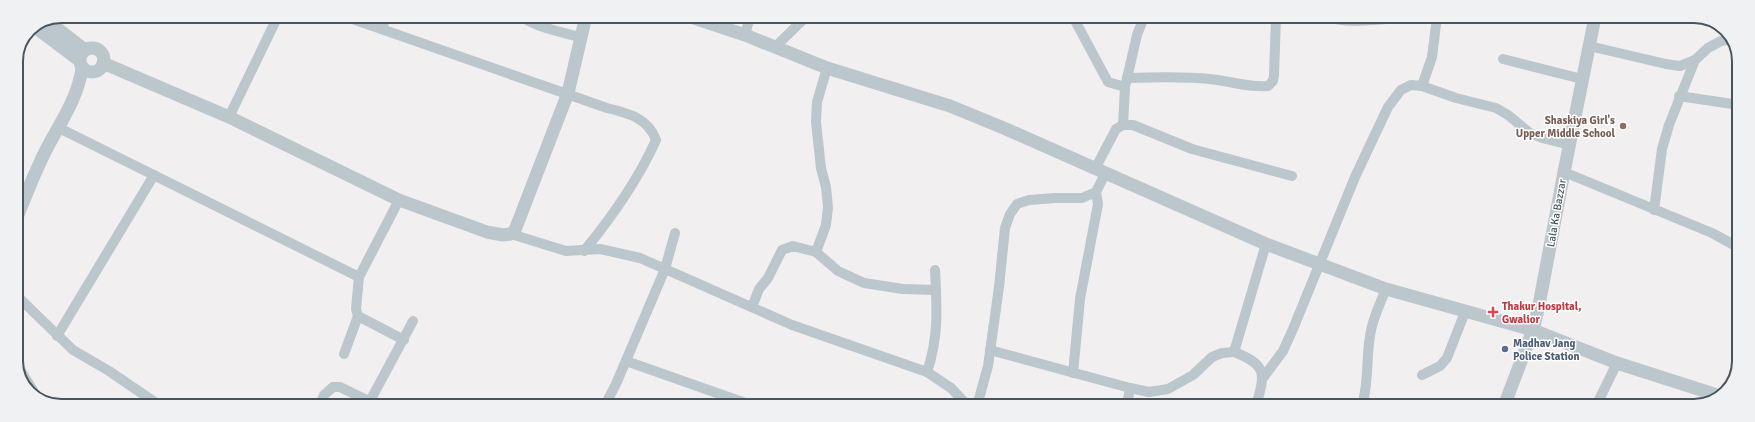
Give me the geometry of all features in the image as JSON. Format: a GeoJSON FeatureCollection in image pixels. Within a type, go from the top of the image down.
{"type":"FeatureCollection","features":[{"type":"Feature","properties":{"kind":"street"},"geometry":{"type":"LineString","coordinates":[[229,116],[275,23]]}},
{"type":"Feature","properties":{"kind":"street"},"geometry":{"type":"LineString","coordinates":[[364,23],[568,93],[607,108],[627,113],[644,122],[653,131],[656,140],[650,154],[622,201],[584,251]]}},
{"type":"Feature","properties":{"kind":"street"},"geometry":{"type":"LineString","coordinates":[[382,29],[384,23]]}},
{"type":"Feature","properties":{"kind":"street"},"geometry":{"type":"LineString","coordinates":[[534,23],[580,37]]}},
{"type":"Feature","properties":{"kind":"street"},"geometry":{"type":"LineString","coordinates":[[511,234],[515,230],[568,93],[584,23]]}},
{"type":"Feature","properties":{"kind":"street"},"geometry":{"type":"LineString","coordinates":[[709,23],[745,35],[827,68],[950,106],[1006,129],[1100,172],[1266,244],[1386,289],[1533,330],[1617,363],[1713,394]]}},
{"type":"Feature","properties":{"kind":"street"},"geometry":{"type":"LineString","coordinates":[[745,35],[748,23]]}},
{"type":"Feature","properties":{"kind":"street"},"geometry":{"type":"LineString","coordinates":[[775,47],[800,23]]}},
{"type":"Feature","properties":{"kind":"street"},"geometry":{"type":"LineString","coordinates":[[1076,23],[1108,82],[1202,78],[1261,87],[1268,86],[1273,81],[1276,23]]}},
{"type":"Feature","properties":{"kind":"street"},"geometry":{"type":"LineString","coordinates":[[1123,125],[1126,82],[1142,23]]}},
{"type":"Feature","properties":{"kind":"street"},"geometry":{"type":"LineString","coordinates":[[1422,86],[1432,57],[1436,23]]}},
{"type":"Feature","properties":{"kind":"street","name":"Lala Ka Bazzar"},"geometry":{"type":"LineString","coordinates":[[1507,399],[1533,330],[1539,305],[1594,23]]}},
{"type":"Feature","properties":{"kind":"street"},"geometry":{"type":"LineString","coordinates":[[23,202],[32,180],[77,90],[82,59],[93,48],[100,52],[104,59],[102,66],[96,72],[88,72],[82,59],[51,25]]}},
{"type":"Feature","properties":{"kind":"street"},"geometry":{"type":"LineString","coordinates":[[39,30],[82,59]]}},
{"type":"Feature","properties":{"kind":"street"},"geometry":{"type":"LineString","coordinates":[[1589,46],[1680,66],[1695,60],[1708,48],[1726,40]]}},
{"type":"Feature","properties":{"kind":"street"},"geometry":{"type":"LineString","coordinates":[[1503,59],[1582,79]]}},
{"type":"Feature","properties":{"kind":"street"},"geometry":{"type":"LineString","coordinates":[[1654,210],[1662,149],[1679,96],[1695,60]]}},
{"type":"Feature","properties":{"kind":"street"},"geometry":{"type":"LineString","coordinates":[[103,63],[229,116],[399,200],[487,232],[503,235],[511,234],[555,249],[566,251],[600,249],[619,252],[640,258],[792,325],[927,372],[951,388],[961,399]]}},
{"type":"Feature","properties":{"kind":"street"},"geometry":{"type":"LineString","coordinates":[[816,252],[826,225],[828,207],[826,187],[821,168],[816,122],[817,102],[827,68]]}},
{"type":"Feature","properties":{"kind":"street"},"geometry":{"type":"LineString","coordinates":[[1258,399],[1263,378],[1283,350],[1321,264],[1357,171],[1388,107],[1401,90],[1411,85],[1422,86],[1456,98],[1496,108],[1508,115],[1530,133],[1542,138],[1570,145]]}},
{"type":"Feature","properties":{"kind":"street"},"geometry":{"type":"LineString","coordinates":[[1679,96],[1732,103]]}},
{"type":"Feature","properties":{"kind":"street"},"geometry":{"type":"LineString","coordinates":[[1073,373],[1080,300],[1098,204],[1096,192],[1100,172],[1111,135],[1116,129],[1123,125],[1133,124],[1192,149],[1292,176]]}},
{"type":"Feature","properties":{"kind":"street"},"geometry":{"type":"LineString","coordinates":[[59,128],[359,277]]}},
{"type":"Feature","properties":{"kind":"street"},"geometry":{"type":"LineString","coordinates":[[1564,172],[1712,233],[1732,244]]}},
{"type":"Feature","properties":{"kind":"street"},"geometry":{"type":"LineString","coordinates":[[57,336],[154,175]]}},
{"type":"Feature","properties":{"kind":"street"},"geometry":{"type":"LineString","coordinates":[[979,399],[988,366],[1000,287],[1005,228],[1010,214],[1017,204],[1029,200],[1082,198],[1096,192]]}},
{"type":"Feature","properties":{"kind":"street"},"geometry":{"type":"LineString","coordinates":[[344,354],[358,316],[356,309],[359,277],[399,200]]}},
{"type":"Feature","properties":{"kind":"street"},"geometry":{"type":"LineString","coordinates":[[608,399],[665,269],[675,233]]}},
{"type":"Feature","properties":{"kind":"street"},"geometry":{"type":"LineString","coordinates":[[1234,352],[1266,244]]}},
{"type":"Feature","properties":{"kind":"street"},"geometry":{"type":"LineString","coordinates":[[752,307],[759,289],[768,278],[782,250],[794,246],[816,252],[838,272],[864,283],[903,289],[936,290]]}},
{"type":"Feature","properties":{"kind":"street"},"geometry":{"type":"LineString","coordinates":[[927,372],[932,358],[937,333],[935,270]]}},
{"type":"Feature","properties":{"kind":"street"},"geometry":{"type":"LineString","coordinates":[[1364,399],[1368,379],[1370,335],[1374,318],[1386,289]]}},
{"type":"Feature","properties":{"kind":"street"},"geometry":{"type":"LineString","coordinates":[[23,302],[73,350],[109,371],[149,399]]}},
{"type":"Feature","properties":{"kind":"street"},"geometry":{"type":"LineString","coordinates":[[1422,375],[1440,366],[1447,358],[1465,312]]}},
{"type":"Feature","properties":{"kind":"street"},"geometry":{"type":"LineString","coordinates":[[358,316],[404,340]]}},
{"type":"Feature","properties":{"kind":"street"},"geometry":{"type":"LineString","coordinates":[[375,399],[413,322]]}},
{"type":"Feature","properties":{"kind":"street"},"geometry":{"type":"LineString","coordinates":[[990,350],[1149,392],[1168,389],[1192,375],[1212,357],[1222,353],[1234,352],[1255,362],[1261,369],[1263,378]]}},
{"type":"Feature","properties":{"kind":"street"},"geometry":{"type":"LineString","coordinates":[[626,360],[732,399]]}},
{"type":"Feature","properties":{"kind":"street"},"geometry":{"type":"LineString","coordinates":[[1599,399],[1617,363]]}},
{"type":"Feature","properties":{"kind":"street"},"geometry":{"type":"LineString","coordinates":[[322,399],[324,395],[333,387],[340,387],[365,399]]}},
{"type":"Feature","properties":{"kind":"street"},"geometry":{"type":"LineString","coordinates":[[1128,399],[1130,388]]}},
{"type":"Feature","properties":{"kind":"place","name":"Shaskiya Girl's Upper Middle School"},"geometry":{"type":"Point","coordinates":[1623,126]}},
{"type":"Feature","properties":{"kind":"place","name":"Thakur Hospital, Gwalior"},"geometry":{"type":"Point","coordinates":[1493,312]}},
{"type":"Feature","properties":{"kind":"place","name":"Madhav Jang Police Station"},"geometry":{"type":"Point","coordinates":[1505,349]}}]}
